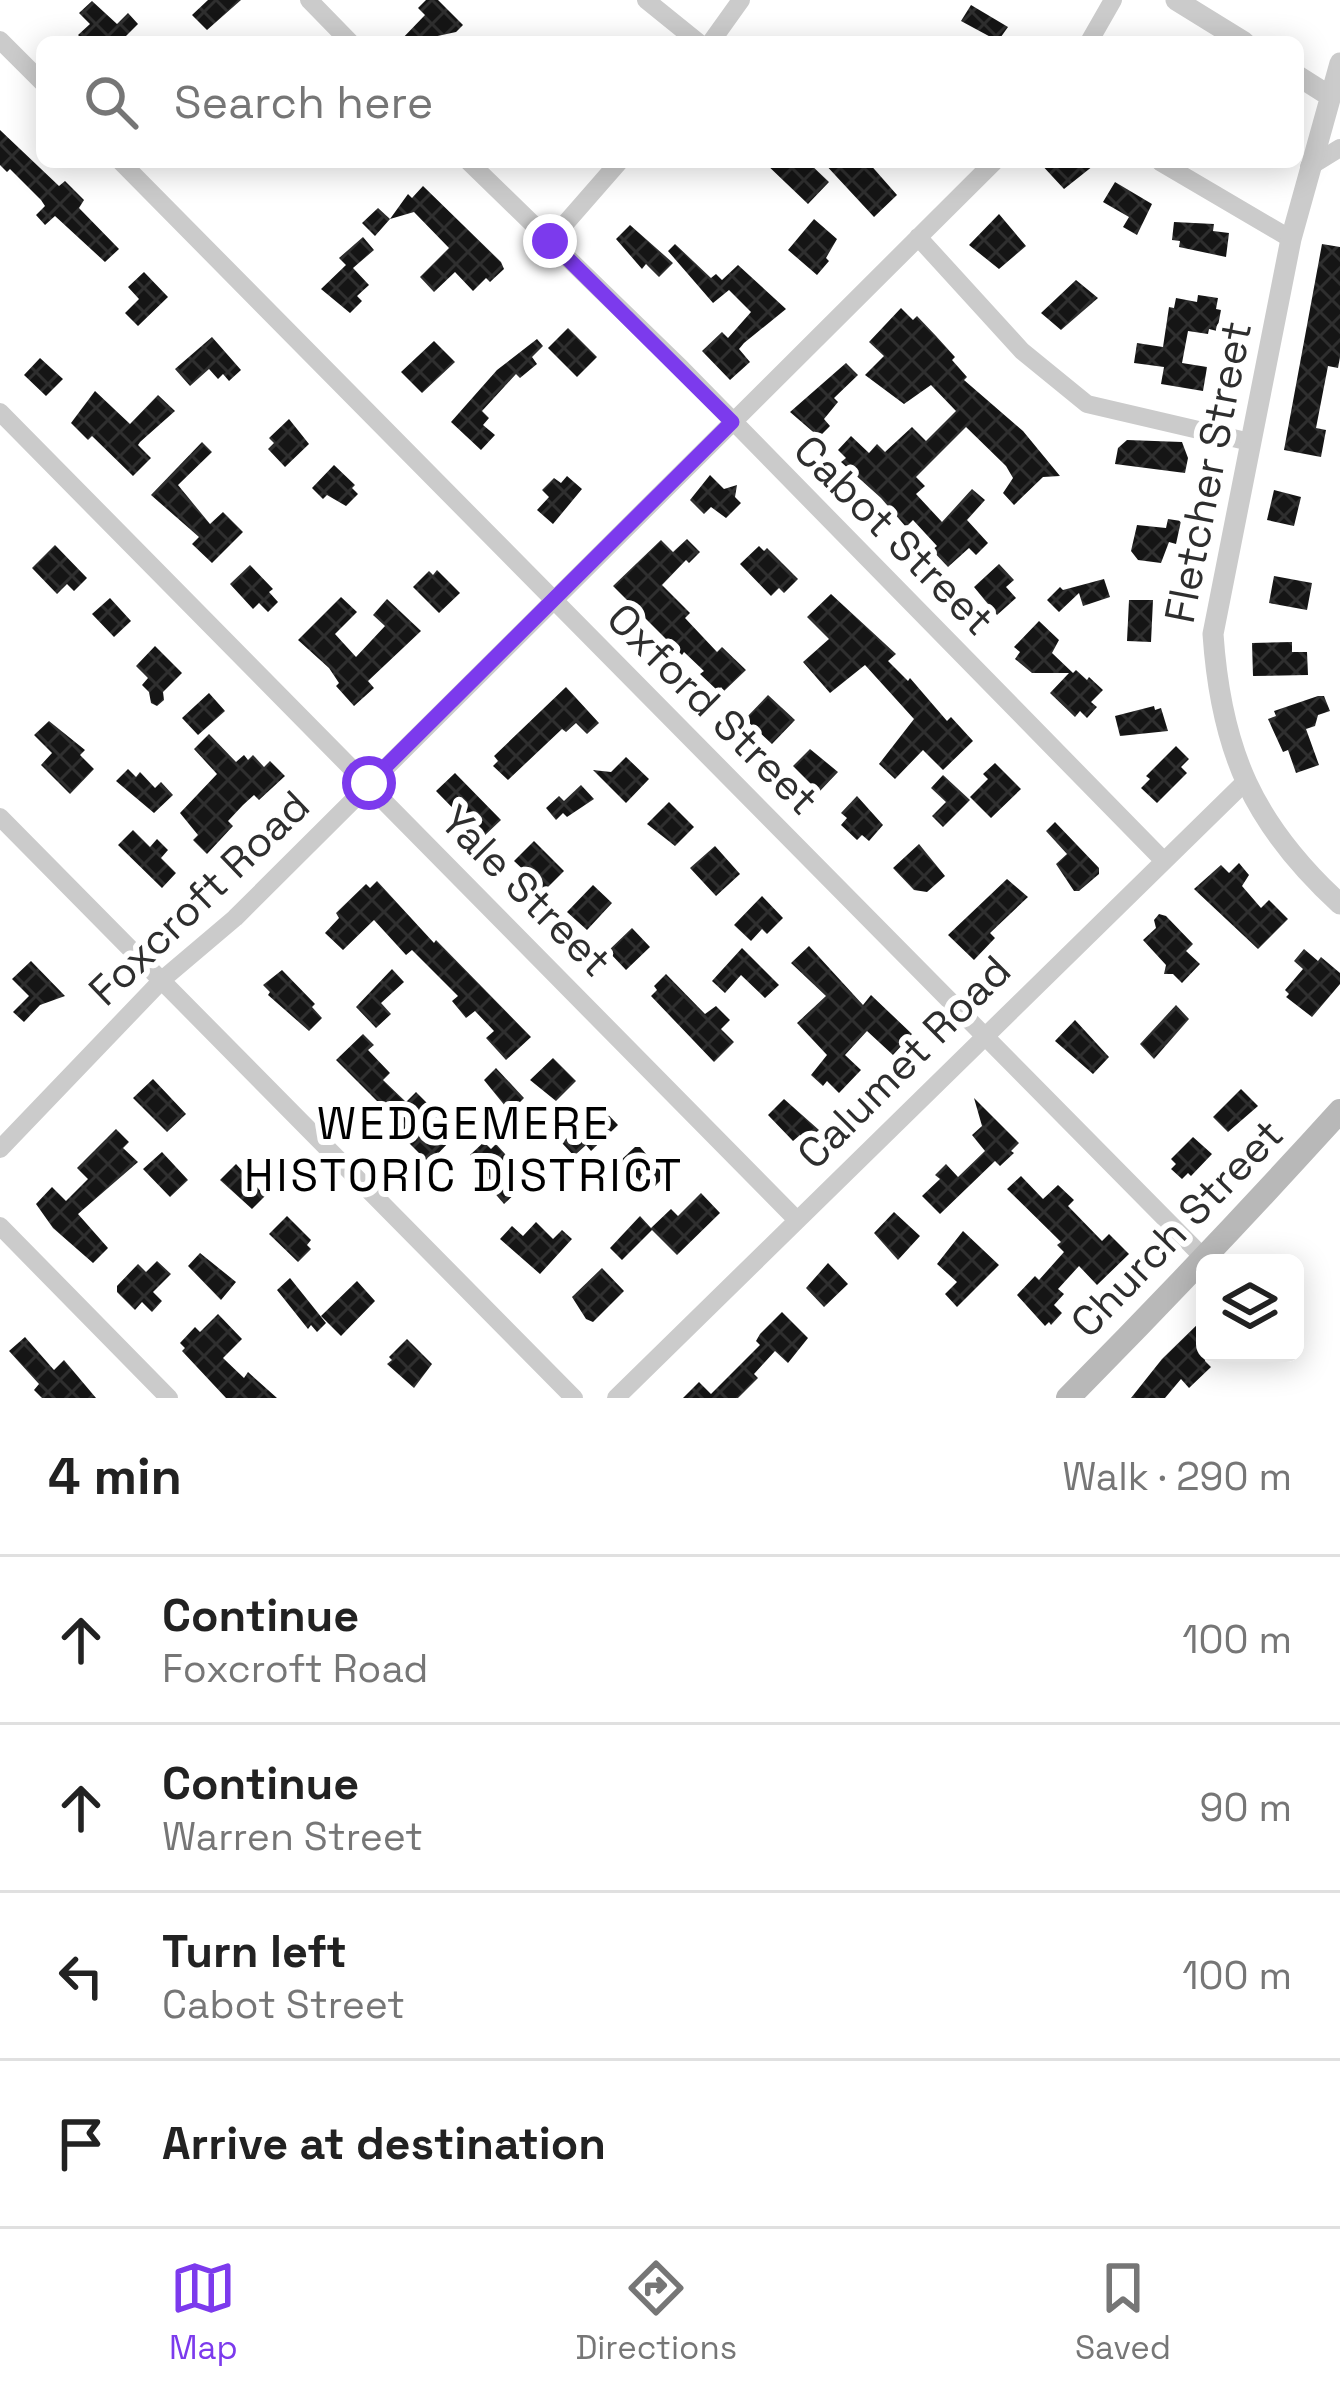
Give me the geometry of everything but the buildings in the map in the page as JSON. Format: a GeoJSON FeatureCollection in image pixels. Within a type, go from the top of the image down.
{"type":"FeatureCollection","features":[{"type":"Feature","properties":{"kind":"main road","name":"Church Street"},"geometry":{"type":"LineString","coordinates":[[1204,1254],[1336,1125]]}},
{"type":"Feature","properties":{"kind":"main road","name":"Church Street"},"geometry":{"type":"LineString","coordinates":[[1068,1398],[1196,1262]]}},
{"type":"Feature","properties":{"kind":"street"},"geometry":{"type":"LineString","coordinates":[[309,0],[344,36]]}},
{"type":"Feature","properties":{"kind":"street"},"geometry":{"type":"LineString","coordinates":[[646,0],[691,36]]}},
{"type":"Feature","properties":{"kind":"street"},"geometry":{"type":"LineString","coordinates":[[715,36],[741,0]]}},
{"type":"Feature","properties":{"kind":"street"},"geometry":{"type":"LineString","coordinates":[[1092,36],[1113,0]]}},
{"type":"Feature","properties":{"kind":"street"},"geometry":{"type":"LineString","coordinates":[[1177,0],[1234,36]]}},
{"type":"Feature","properties":{"kind":"street"},"geometry":{"type":"LineString","coordinates":[[0,40],[36,76]]}},
{"type":"Feature","properties":{"kind":"street","name":"Fletcher Street"},"geometry":{"type":"LineString","coordinates":[[1340,63],[1334,98],[1309,167],[1291,239],[1213,634],[1216,679],[1232,752],[1259,809],[1300,866],[1340,904]]}},
{"type":"Feature","properties":{"kind":"street"},"geometry":{"type":"LineString","coordinates":[[1304,80],[1334,98]]}},
{"type":"Feature","properties":{"kind":"street"},"geometry":{"type":"LineString","coordinates":[[1309,167],[1340,148]]}},
{"type":"Feature","properties":{"kind":"street","name":"Oxford Street"},"geometry":{"type":"LineString","coordinates":[[128,168],[1200,1254]]}},
{"type":"Feature","properties":{"kind":"street","name":"Cabot Street"},"geometry":{"type":"LineString","coordinates":[[475,168],[1163,860]]}},
{"type":"Feature","properties":{"kind":"street"},"geometry":{"type":"LineString","coordinates":[[550,241],[614,168]]}},
{"type":"Feature","properties":{"kind":"street","name":"Foxcroft Road"},"geometry":{"type":"LineString","coordinates":[[0,1149],[163,979],[235,918],[988,168]]}},
{"type":"Feature","properties":{"kind":"street"},"geometry":{"type":"LineString","coordinates":[[1170,168],[1291,239]]}},
{"type":"Feature","properties":{"kind":"street"},"geometry":{"type":"LineString","coordinates":[[918,237],[1022,351],[1087,404],[1250,442]]}},
{"type":"Feature","properties":{"kind":"street","name":"Yale Street"},"geometry":{"type":"LineString","coordinates":[[0,412],[796,1219]]}},
{"type":"Feature","properties":{"kind":"street","name":"Calumet Road"},"geometry":{"type":"LineString","coordinates":[[616,1398],[1246,781]]}},
{"type":"Feature","properties":{"kind":"street"},"geometry":{"type":"LineString","coordinates":[[0,818],[574,1398]]}},
{"type":"Feature","properties":{"kind":"street"},"geometry":{"type":"LineString","coordinates":[[0,1226],[169,1398]]}},
{"type":"Feature","properties":{"kind":"district","name":"WEDGEMERE HISTORIC DISTRICT"},"geometry":{"type":"Point","coordinates":[464,1149]}},
{"type":"Feature","properties":{"kind":"route"},"geometry":{"type":"LineString","coordinates":[[369,783],[732,422],[550,241]]}}]}
